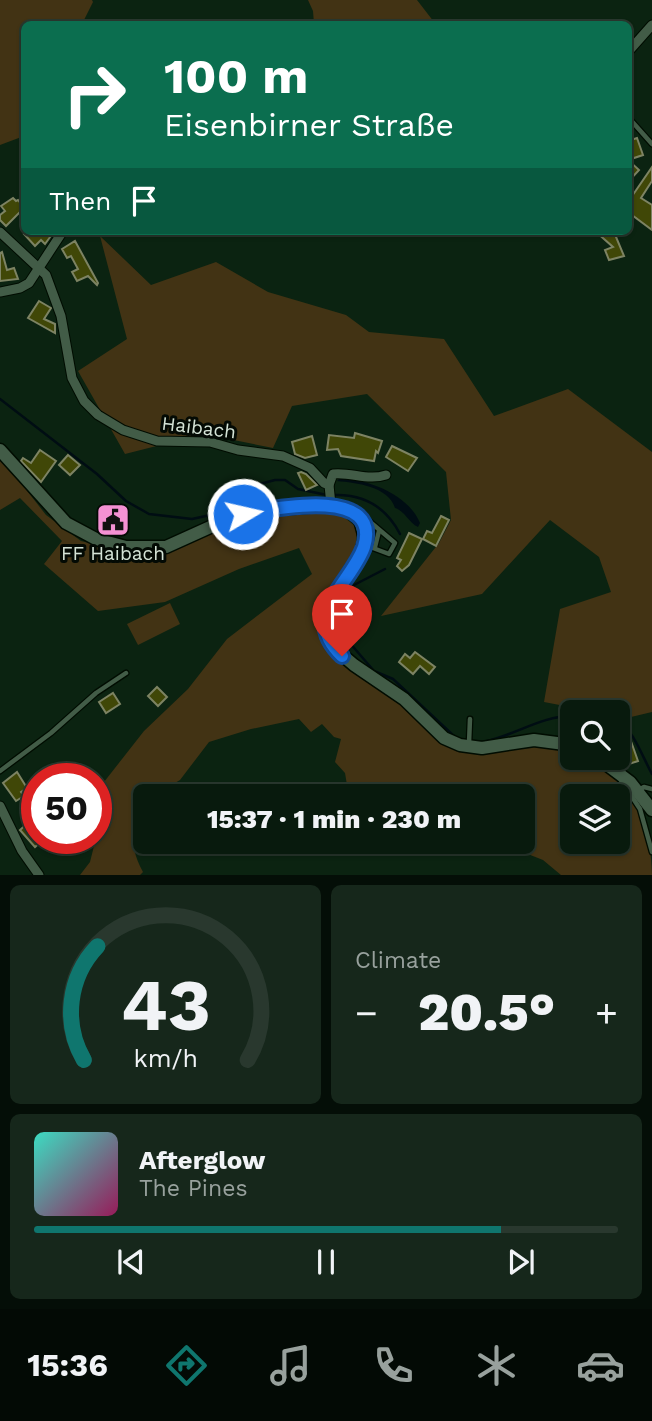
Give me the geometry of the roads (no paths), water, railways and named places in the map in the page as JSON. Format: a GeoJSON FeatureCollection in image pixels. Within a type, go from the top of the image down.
{"type":"FeatureCollection","features":[{"type":"Feature","properties":{"kind":"main road"},"geometry":{"type":"LineString","coordinates":[[0,450],[66,523],[96,539],[126,547],[166,547],[243,514],[330,494],[360,520],[370,546],[334,596],[326,622],[328,638],[342,656],[390,688],[444,738],[468,747],[482,748],[534,740],[560,743]]}},
{"type":"Feature","properties":{"kind":"main road"},"geometry":{"type":"LineString","coordinates":[[615,770],[638,791],[652,810]]}},
{"type":"Feature","properties":{"kind":"street"},"geometry":{"type":"LineString","coordinates":[[632,48],[652,25]]}},
{"type":"Feature","properties":{"kind":"street"},"geometry":{"type":"LineString","coordinates":[[0,232],[39,266]]}},
{"type":"Feature","properties":{"kind":"street"},"geometry":{"type":"LineString","coordinates":[[0,292],[26,286],[61,235]]}},
{"type":"Feature","properties":{"kind":"street","name":"Haibach"},"geometry":{"type":"LineString","coordinates":[[39,266],[50,282],[58,305],[75,386],[84,401],[106,422],[157,441],[210,442],[237,450],[283,456],[310,468],[330,494]]}},
{"type":"Feature","properties":{"kind":"street"},"geometry":{"type":"LineString","coordinates":[[330,494],[333,474],[372,478],[386,475]]}},
{"type":"Feature","properties":{"kind":"street"},"geometry":{"type":"LineString","coordinates":[[0,806],[22,851],[39,875]]}},
{"type":"Feature","properties":{"kind":"lane"},"geometry":{"type":"LineString","coordinates":[[632,122],[652,144]]}},
{"type":"Feature","properties":{"kind":"lane"},"geometry":{"type":"LineString","coordinates":[[360,520],[369,521],[394,541],[395,546],[389,554],[370,546],[379,531]]}},
{"type":"Feature","properties":{"kind":"lane"},"geometry":{"type":"LineString","coordinates":[[0,771],[51,733],[96,692],[126,673]]}},
{"type":"Feature","properties":{"kind":"lane"},"geometry":{"type":"LineString","coordinates":[[468,747],[470,719]]}},
{"type":"Feature","properties":{"kind":"lane"},"geometry":{"type":"LineString","coordinates":[[623,776],[621,781],[640,809],[652,852]]}},
{"type":"Feature","properties":{"kind":"lane"},"geometry":{"type":"LineString","coordinates":[[638,791],[644,786],[652,789]]}},
{"type":"Feature","properties":{"kind":"waterway"},"geometry":{"type":"LineString","coordinates":[[0,399],[97,474],[126,501],[149,514],[192,519],[215,514],[256,485],[275,480],[285,480],[298,489],[327,495]]}},
{"type":"Feature","properties":{"kind":"waterway"},"geometry":{"type":"LineString","coordinates":[[334,495],[355,497],[373,504],[388,516],[400,534]]}},
{"type":"Feature","properties":{"kind":"waterway"},"geometry":{"type":"LineString","coordinates":[[385,569],[354,585],[343,613],[343,628],[349,642],[374,671],[393,679],[455,737]]}},
{"type":"Feature","properties":{"kind":"waterway"},"geometry":{"type":"LineString","coordinates":[[487,741],[560,717]]}},
{"type":"Feature","properties":{"kind":"waterway"},"geometry":{"type":"LineString","coordinates":[[630,733],[652,774]]}},
{"type":"Feature","properties":{"kind":"place","name":"FF Haibach"},"geometry":{"type":"Point","coordinates":[113,520]}}]}
